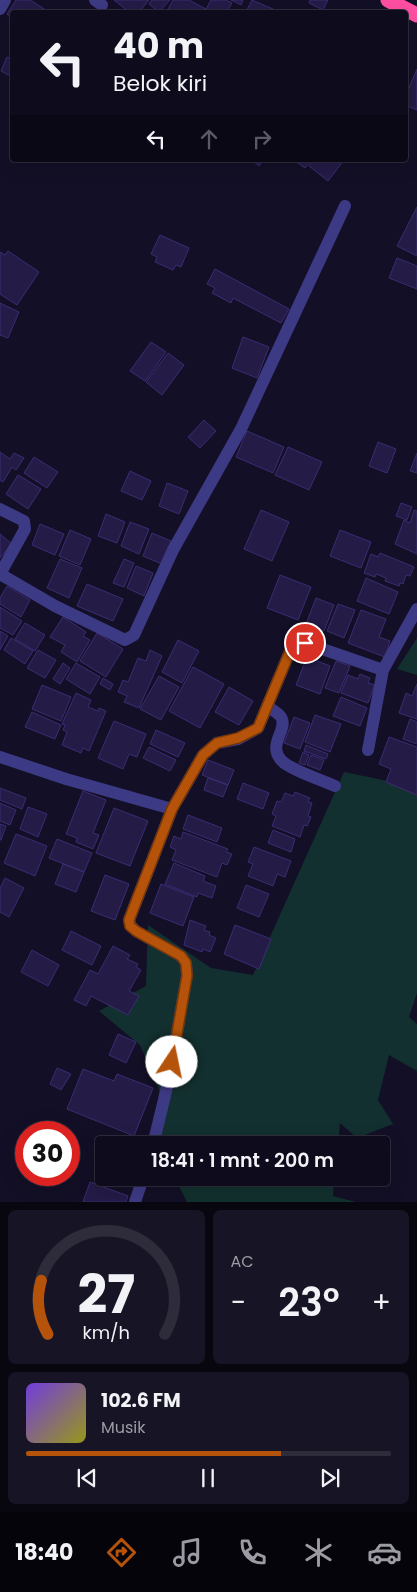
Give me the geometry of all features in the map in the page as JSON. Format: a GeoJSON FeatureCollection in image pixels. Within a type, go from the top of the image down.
{"type":"FeatureCollection","features":[{"type":"Feature","properties":{"kind":"highway"},"geometry":{"type":"LineString","coordinates":[[388,0],[407,10]]}},
{"type":"Feature","properties":{"kind":"street"},"geometry":{"type":"LineString","coordinates":[[0,9],[5,0]]}},
{"type":"Feature","properties":{"kind":"street"},"geometry":{"type":"LineString","coordinates":[[0,509],[24,521],[26,524],[0,574],[55,606],[125,640],[134,635],[173,550],[240,429],[346,206]]}},
{"type":"Feature","properties":{"kind":"street"},"geometry":{"type":"LineString","coordinates":[[368,750],[383,670],[417,609]]}},
{"type":"Feature","properties":{"kind":"street"},"geometry":{"type":"LineString","coordinates":[[155,1136],[181,1013],[187,976],[186,963],[181,956],[136,931],[130,926],[129,920],[172,809],[203,755],[217,743],[238,738],[258,728],[269,707],[291,649],[305,643],[383,670]]}},
{"type":"Feature","properties":{"kind":"street"},"geometry":{"type":"LineString","coordinates":[[269,707],[281,716],[282,722],[275,746],[282,762],[335,786]]}},
{"type":"Feature","properties":{"kind":"street"},"geometry":{"type":"LineString","coordinates":[[0,757],[74,781],[172,809]]}},
{"type":"Feature","properties":{"kind":"street"},"geometry":{"type":"LineString","coordinates":[[135,1202],[140,1186]]}},
{"type":"Feature","properties":{"kind":"green space"},"geometry":{"type":"Polygon","coordinates":[[[417,638],[417,675],[397,669],[417,638]]]}},
{"type":"Feature","properties":{"kind":"green space"},"geometry":{"type":"Polygon","coordinates":[[[344,772],[417,787],[417,993],[409,1017],[417,1024],[417,1071],[389,1055],[378,1100],[393,1124],[362,1136],[355,1136],[340,1123],[339,1136],[156,1136],[159,1090],[140,1045],[99,1011],[146,986],[148,925],[211,968],[253,975],[344,772]]]}},
{"type":"Feature","properties":{"kind":"green space"},"geometry":{"type":"Polygon","coordinates":[[[179,1186],[334,1186],[333,1196],[356,1202],[187,1202],[179,1186]]]}},
{"type":"Feature","properties":{"kind":"building"},"geometry":{"type":"Polygon","coordinates":[[[16,0],[30,0],[46,10],[10,10],[10,16],[7,14],[16,0]]]}},
{"type":"Feature","properties":{"kind":"building"},"geometry":{"type":"Polygon","coordinates":[[[114,0],[149,0],[141,10],[126,10],[114,0]]]}},
{"type":"Feature","properties":{"kind":"building"},"geometry":{"type":"Polygon","coordinates":[[[152,0],[170,0],[161,10],[156,10],[149,4],[152,0]]]}},
{"type":"Feature","properties":{"kind":"building"},"geometry":{"type":"Polygon","coordinates":[[[173,0],[189,0],[206,9],[211,0],[226,0],[232,3],[228,10],[168,10],[173,0]]]}},
{"type":"Feature","properties":{"kind":"building"},"geometry":{"type":"Polygon","coordinates":[[[231,0],[243,0],[241,5],[231,0]]]}},
{"type":"Feature","properties":{"kind":"building"},"geometry":{"type":"Polygon","coordinates":[[[252,0],[273,9],[272,10],[247,10],[252,0]]]}},
{"type":"Feature","properties":{"kind":"building"},"geometry":{"type":"Polygon","coordinates":[[[310,0],[328,0],[323,10],[309,3],[310,0]]]}},
{"type":"Feature","properties":{"kind":"building"},"geometry":{"type":"Polygon","coordinates":[[[7,57],[10,58],[10,76],[1,71],[7,57]]]}},
{"type":"Feature","properties":{"kind":"building"},"geometry":{"type":"Polygon","coordinates":[[[417,69],[417,110],[408,106],[408,90],[417,69]]]}},
{"type":"Feature","properties":{"kind":"building"},"geometry":{"type":"Polygon","coordinates":[[[297,162],[310,162],[305,168],[297,162]]]}},
{"type":"Feature","properties":{"kind":"building"},"geometry":{"type":"Polygon","coordinates":[[[312,162],[342,162],[328,181],[309,166],[312,162]]]}},
{"type":"Feature","properties":{"kind":"building"},"geometry":{"type":"Polygon","coordinates":[[[417,207],[417,256],[397,246],[417,207]]]}},
{"type":"Feature","properties":{"kind":"building"},"geometry":{"type":"Polygon","coordinates":[[[160,235],[189,248],[181,267],[176,265],[173,270],[155,262],[157,257],[151,254],[160,235]]]}},
{"type":"Feature","properties":{"kind":"building"},"geometry":{"type":"Polygon","coordinates":[[[8,251],[39,272],[17,305],[0,294],[0,252],[5,255],[8,251]]]}},
{"type":"Feature","properties":{"kind":"building"},"geometry":{"type":"Polygon","coordinates":[[[397,258],[417,266],[417,289],[389,278],[397,258]]]}},
{"type":"Feature","properties":{"kind":"building"},"geometry":{"type":"Polygon","coordinates":[[[215,269],[289,309],[281,323],[233,298],[231,303],[212,293],[215,288],[207,284],[215,269]]]}},
{"type":"Feature","properties":{"kind":"building"},"geometry":{"type":"Polygon","coordinates":[[[0,303],[19,312],[8,338],[0,335],[0,303]]]}},
{"type":"Feature","properties":{"kind":"building"},"geometry":{"type":"Polygon","coordinates":[[[243,337],[269,347],[257,378],[232,368],[243,337]]]}},
{"type":"Feature","properties":{"kind":"building"},"geometry":{"type":"Polygon","coordinates":[[[151,342],[166,352],[145,381],[130,371],[151,342]]]}},
{"type":"Feature","properties":{"kind":"building"},"geometry":{"type":"Polygon","coordinates":[[[168,353],[184,365],[162,395],[146,382],[168,353]]]}},
{"type":"Feature","properties":{"kind":"building"},"geometry":{"type":"Polygon","coordinates":[[[204,420],[216,431],[200,448],[188,437],[204,420]]]}},
{"type":"Feature","properties":{"kind":"building"},"geometry":{"type":"Polygon","coordinates":[[[247,431],[284,447],[273,473],[236,457],[247,431]]]}},
{"type":"Feature","properties":{"kind":"building"},"geometry":{"type":"Polygon","coordinates":[[[378,442],[396,449],[387,473],[369,466],[378,442]]]}},
{"type":"Feature","properties":{"kind":"building"},"geometry":{"type":"Polygon","coordinates":[[[288,447],[322,462],[309,490],[275,475],[288,447]]]}},
{"type":"Feature","properties":{"kind":"building"},"geometry":{"type":"Polygon","coordinates":[[[0,452],[10,459],[14,453],[24,458],[16,470],[12,467],[3,482],[0,480],[0,452]]]}},
{"type":"Feature","properties":{"kind":"building"},"geometry":{"type":"Polygon","coordinates":[[[417,453],[417,473],[410,471],[417,453]]]}},
{"type":"Feature","properties":{"kind":"building"},"geometry":{"type":"Polygon","coordinates":[[[34,457],[58,472],[47,488],[24,473],[34,457]]]}},
{"type":"Feature","properties":{"kind":"building"},"geometry":{"type":"Polygon","coordinates":[[[130,471],[151,481],[142,500],[121,491],[130,471]]]}},
{"type":"Feature","properties":{"kind":"building"},"geometry":{"type":"Polygon","coordinates":[[[18,475],[41,489],[28,509],[6,494],[18,475]]]}},
{"type":"Feature","properties":{"kind":"building"},"geometry":{"type":"Polygon","coordinates":[[[167,483],[188,491],[179,514],[159,506],[167,483]]]}},
{"type":"Feature","properties":{"kind":"building"},"geometry":{"type":"Polygon","coordinates":[[[401,503],[412,507],[407,520],[396,516],[401,503]]]}},
{"type":"Feature","properties":{"kind":"building"},"geometry":{"type":"Polygon","coordinates":[[[261,510],[289,522],[272,561],[244,549],[261,510]]]}},
{"type":"Feature","properties":{"kind":"building"},"geometry":{"type":"Polygon","coordinates":[[[414,510],[417,511],[417,554],[395,544],[404,520],[410,523],[414,510]]]}},
{"type":"Feature","properties":{"kind":"building"},"geometry":{"type":"Polygon","coordinates":[[[106,514],[125,522],[117,543],[98,536],[106,514]]]}},
{"type":"Feature","properties":{"kind":"building"},"geometry":{"type":"Polygon","coordinates":[[[130,522],[149,529],[139,554],[121,546],[130,522]]]}},
{"type":"Feature","properties":{"kind":"building"},"geometry":{"type":"Polygon","coordinates":[[[40,524],[64,534],[55,555],[32,545],[40,524]]]}},
{"type":"Feature","properties":{"kind":"building"},"geometry":{"type":"Polygon","coordinates":[[[70,530],[91,539],[80,565],[59,556],[70,530]]]}},
{"type":"Feature","properties":{"kind":"building"},"geometry":{"type":"Polygon","coordinates":[[[340,530],[371,542],[361,568],[330,556],[340,530]]]}},
{"type":"Feature","properties":{"kind":"building"},"geometry":{"type":"Polygon","coordinates":[[[152,533],[171,541],[162,564],[143,556],[152,533]]]}},
{"type":"Feature","properties":{"kind":"building"},"geometry":{"type":"Polygon","coordinates":[[[0,534],[12,544],[0,558],[0,534]]]}},
{"type":"Feature","properties":{"kind":"building"},"geometry":{"type":"Polygon","coordinates":[[[380,553],[414,567],[410,576],[406,575],[403,584],[400,583],[399,586],[385,581],[386,578],[376,574],[375,577],[364,573],[371,554],[378,557],[380,553]]]}},
{"type":"Feature","properties":{"kind":"building"},"geometry":{"type":"Polygon","coordinates":[[[60,559],[82,568],[69,598],[47,588],[60,559]]]}},
{"type":"Feature","properties":{"kind":"building"},"geometry":{"type":"Polygon","coordinates":[[[124,559],[134,563],[124,587],[113,583],[124,559]]]}},
{"type":"Feature","properties":{"kind":"building"},"geometry":{"type":"Polygon","coordinates":[[[136,566],[153,573],[144,596],[127,588],[136,566]]]}},
{"type":"Feature","properties":{"kind":"building"},"geometry":{"type":"Polygon","coordinates":[[[280,575],[311,587],[298,620],[267,608],[280,575]]]}},
{"type":"Feature","properties":{"kind":"building"},"geometry":{"type":"Polygon","coordinates":[[[366,578],[398,592],[389,614],[357,601],[366,578]]]}},
{"type":"Feature","properties":{"kind":"building"},"geometry":{"type":"Polygon","coordinates":[[[87,584],[123,599],[113,621],[77,606],[87,584]]]}},
{"type":"Feature","properties":{"kind":"building"},"geometry":{"type":"Polygon","coordinates":[[[7,586],[30,600],[21,617],[0,604],[0,598],[7,586]]]}},
{"type":"Feature","properties":{"kind":"building"},"geometry":{"type":"Polygon","coordinates":[[[316,598],[334,605],[324,631],[306,624],[316,598]]]}},
{"type":"Feature","properties":{"kind":"building"},"geometry":{"type":"Polygon","coordinates":[[[338,604],[355,610],[344,638],[327,631],[338,604]]]}},
{"type":"Feature","properties":{"kind":"building"},"geometry":{"type":"Polygon","coordinates":[[[0,607],[22,621],[13,635],[0,628],[0,607]]]}},
{"type":"Feature","properties":{"kind":"building"},"geometry":{"type":"Polygon","coordinates":[[[361,610],[386,619],[379,637],[390,641],[385,657],[348,643],[361,610]]]}},
{"type":"Feature","properties":{"kind":"building"},"geometry":{"type":"Polygon","coordinates":[[[63,617],[86,632],[83,636],[90,640],[77,662],[61,652],[65,645],[50,637],[63,617]]]}},
{"type":"Feature","properties":{"kind":"building"},"geometry":{"type":"Polygon","coordinates":[[[25,623],[45,635],[35,651],[15,639],[25,623]]]}},
{"type":"Feature","properties":{"kind":"building"},"geometry":{"type":"Polygon","coordinates":[[[0,631],[8,636],[0,650],[0,631]]]}},
{"type":"Feature","properties":{"kind":"building"},"geometry":{"type":"Polygon","coordinates":[[[97,633],[123,649],[106,677],[80,661],[97,633]]]}},
{"type":"Feature","properties":{"kind":"building"},"geometry":{"type":"Polygon","coordinates":[[[11,638],[33,651],[25,664],[4,650],[11,638]]]}},
{"type":"Feature","properties":{"kind":"building"},"geometry":{"type":"Polygon","coordinates":[[[178,640],[199,651],[182,683],[162,672],[178,640]]]}},
{"type":"Feature","properties":{"kind":"building"},"geometry":{"type":"Polygon","coordinates":[[[38,650],[56,660],[45,678],[27,668],[38,650]]]}},
{"type":"Feature","properties":{"kind":"building"},"geometry":{"type":"Polygon","coordinates":[[[150,650],[162,656],[139,708],[124,702],[127,696],[118,692],[123,680],[128,682],[138,658],[146,661],[150,650]]]}},
{"type":"Feature","properties":{"kind":"building"},"geometry":{"type":"Polygon","coordinates":[[[307,657],[330,666],[320,694],[296,685],[307,657]]]}},
{"type":"Feature","properties":{"kind":"building"},"geometry":{"type":"Polygon","coordinates":[[[336,661],[350,666],[339,693],[325,688],[336,661]]]}},
{"type":"Feature","properties":{"kind":"building"},"geometry":{"type":"Polygon","coordinates":[[[63,663],[70,668],[60,684],[53,679],[63,663]]]}},
{"type":"Feature","properties":{"kind":"building"},"geometry":{"type":"Polygon","coordinates":[[[76,663],[100,677],[90,694],[66,679],[76,663]]]}},
{"type":"Feature","properties":{"kind":"building"},"geometry":{"type":"Polygon","coordinates":[[[193,667],[224,684],[200,728],[169,711],[193,667]]]}},
{"type":"Feature","properties":{"kind":"building"},"geometry":{"type":"Polygon","coordinates":[[[360,674],[370,678],[368,683],[375,685],[368,703],[341,693],[348,675],[358,679],[360,674]]]}},
{"type":"Feature","properties":{"kind":"building"},"geometry":{"type":"Polygon","coordinates":[[[159,676],[179,687],[161,720],[140,709],[159,676]]]}},
{"type":"Feature","properties":{"kind":"building"},"geometry":{"type":"Polygon","coordinates":[[[103,678],[113,684],[110,690],[100,684],[103,678]]]}},
{"type":"Feature","properties":{"kind":"building"},"geometry":{"type":"Polygon","coordinates":[[[417,684],[417,719],[399,713],[406,693],[412,696],[417,684]]]}},
{"type":"Feature","properties":{"kind":"building"},"geometry":{"type":"Polygon","coordinates":[[[42,685],[71,697],[61,721],[32,709],[42,685]]]}},
{"type":"Feature","properties":{"kind":"building"},"geometry":{"type":"Polygon","coordinates":[[[229,687],[253,701],[239,725],[215,712],[229,687]]]}},
{"type":"Feature","properties":{"kind":"building"},"geometry":{"type":"Polygon","coordinates":[[[76,693],[91,700],[88,707],[98,711],[99,708],[106,711],[89,751],[83,748],[81,753],[62,745],[67,732],[63,730],[65,725],[62,724],[76,693]]]}},
{"type":"Feature","properties":{"kind":"building"},"geometry":{"type":"Polygon","coordinates":[[[341,697],[367,708],[360,726],[333,716],[341,697]]]}},
{"type":"Feature","properties":{"kind":"building"},"geometry":{"type":"Polygon","coordinates":[[[32,712],[61,725],[55,739],[25,727],[32,712]]]}},
{"type":"Feature","properties":{"kind":"building"},"geometry":{"type":"Polygon","coordinates":[[[315,715],[341,724],[330,752],[305,742],[315,715]]]}},
{"type":"Feature","properties":{"kind":"building"},"geometry":{"type":"Polygon","coordinates":[[[294,717],[310,723],[300,749],[284,743],[294,717]]]}},
{"type":"Feature","properties":{"kind":"building"},"geometry":{"type":"Polygon","coordinates":[[[410,719],[417,722],[417,744],[403,739],[410,719]]]}},
{"type":"Feature","properties":{"kind":"building"},"geometry":{"type":"Polygon","coordinates":[[[114,721],[146,734],[137,757],[129,754],[123,769],[98,758],[114,721]]]}},
{"type":"Feature","properties":{"kind":"building"},"geometry":{"type":"Polygon","coordinates":[[[156,730],[185,743],[178,757],[150,744],[156,730]]]}},
{"type":"Feature","properties":{"kind":"building"},"geometry":{"type":"Polygon","coordinates":[[[389,737],[417,747],[417,795],[386,782],[391,769],[379,764],[389,737]]]}},
{"type":"Feature","properties":{"kind":"building"},"geometry":{"type":"Polygon","coordinates":[[[306,745],[328,754],[326,759],[304,751],[306,745]]]}},
{"type":"Feature","properties":{"kind":"building"},"geometry":{"type":"Polygon","coordinates":[[[149,747],[176,760],[170,771],[143,758],[149,747]]]}},
{"type":"Feature","properties":{"kind":"building"},"geometry":{"type":"Polygon","coordinates":[[[303,752],[309,755],[305,765],[299,763],[303,752]]]}},
{"type":"Feature","properties":{"kind":"building"},"geometry":{"type":"Polygon","coordinates":[[[311,755],[324,760],[320,770],[307,765],[311,755]]]}},
{"type":"Feature","properties":{"kind":"building"},"geometry":{"type":"Polygon","coordinates":[[[208,760],[234,770],[228,785],[202,775],[208,760]]]}},
{"type":"Feature","properties":{"kind":"building"},"geometry":{"type":"Polygon","coordinates":[[[208,778],[228,785],[223,797],[204,790],[208,778]]]}},
{"type":"Feature","properties":{"kind":"building"},"geometry":{"type":"Polygon","coordinates":[[[243,783],[269,793],[263,809],[237,799],[243,783]]]}},
{"type":"Feature","properties":{"kind":"building"},"geometry":{"type":"Polygon","coordinates":[[[0,788],[26,798],[22,809],[0,800],[0,788]]]}},
{"type":"Feature","properties":{"kind":"building"},"geometry":{"type":"Polygon","coordinates":[[[83,791],[106,800],[93,833],[99,835],[93,849],[76,842],[77,838],[66,834],[83,791]]]}},
{"type":"Feature","properties":{"kind":"building"},"geometry":{"type":"Polygon","coordinates":[[[295,792],[310,798],[308,802],[312,803],[308,816],[311,817],[307,826],[304,825],[300,837],[272,826],[276,816],[272,814],[277,801],[281,802],[285,793],[293,796],[295,792]]]}},
{"type":"Feature","properties":{"kind":"building"},"geometry":{"type":"Polygon","coordinates":[[[0,803],[16,810],[10,825],[0,821],[0,803]]]}},
{"type":"Feature","properties":{"kind":"building"},"geometry":{"type":"Polygon","coordinates":[[[28,807],[47,814],[38,837],[20,829],[28,807]]]}},
{"type":"Feature","properties":{"kind":"building"},"geometry":{"type":"Polygon","coordinates":[[[114,808],[148,821],[130,866],[96,853],[114,808]]]}},
{"type":"Feature","properties":{"kind":"building"},"geometry":{"type":"Polygon","coordinates":[[[188,815],[222,828],[217,842],[183,829],[188,815]]]}},
{"type":"Feature","properties":{"kind":"building"},"geometry":{"type":"Polygon","coordinates":[[[0,824],[6,826],[1,840],[0,840],[0,824]]]}},
{"type":"Feature","properties":{"kind":"building"},"geometry":{"type":"Polygon","coordinates":[[[273,830],[295,839],[291,852],[268,843],[273,830]]]}},
{"type":"Feature","properties":{"kind":"building"},"geometry":{"type":"Polygon","coordinates":[[[183,832],[228,849],[226,852],[232,854],[227,865],[222,863],[217,877],[172,860],[176,850],[170,847],[174,836],[181,839],[183,832]]]}},
{"type":"Feature","properties":{"kind":"building"},"geometry":{"type":"Polygon","coordinates":[[[16,834],[47,846],[35,876],[4,863],[16,834]]]}},
{"type":"Feature","properties":{"kind":"building"},"geometry":{"type":"Polygon","coordinates":[[[57,839],[92,853],[84,872],[49,858],[57,839]]]}},
{"type":"Feature","properties":{"kind":"building"},"geometry":{"type":"Polygon","coordinates":[[[254,847],[291,861],[285,877],[277,874],[273,886],[248,876],[253,864],[248,862],[254,847]]]}},
{"type":"Feature","properties":{"kind":"building"},"geometry":{"type":"Polygon","coordinates":[[[174,863],[205,876],[203,881],[216,886],[212,898],[198,893],[197,897],[165,884],[174,863]]]}},
{"type":"Feature","properties":{"kind":"building"},"geometry":{"type":"Polygon","coordinates":[[[63,864],[84,872],[76,892],[55,884],[63,864]]]}},
{"type":"Feature","properties":{"kind":"building"},"geometry":{"type":"Polygon","coordinates":[[[105,875],[129,884],[115,920],[91,911],[105,875]]]}},
{"type":"Feature","properties":{"kind":"building"},"geometry":{"type":"Polygon","coordinates":[[[5,878],[24,888],[9,917],[0,912],[0,888],[5,878]]]}},
{"type":"Feature","properties":{"kind":"building"},"geometry":{"type":"Polygon","coordinates":[[[161,884],[194,897],[183,926],[150,913],[161,884]]]}},
{"type":"Feature","properties":{"kind":"building"},"geometry":{"type":"Polygon","coordinates":[[[246,885],[269,894],[259,917],[237,908],[246,885]]]}},
{"type":"Feature","properties":{"kind":"building"},"geometry":{"type":"Polygon","coordinates":[[[190,920],[206,926],[204,930],[210,932],[209,935],[216,938],[210,952],[203,949],[202,952],[184,945],[190,920]]]}},
{"type":"Feature","properties":{"kind":"building"},"geometry":{"type":"Polygon","coordinates":[[[235,925],[271,939],[259,969],[224,954],[235,925]]]}},
{"type":"Feature","properties":{"kind":"building"},"geometry":{"type":"Polygon","coordinates":[[[71,931],[101,946],[92,965],[62,950],[71,931]]]}},
{"type":"Feature","properties":{"kind":"building"},"geometry":{"type":"Polygon","coordinates":[[[113,946],[130,955],[127,959],[138,964],[136,967],[141,970],[129,991],[139,996],[128,1015],[91,996],[86,1006],[74,1000],[90,970],[98,974],[113,946]]]}},
{"type":"Feature","properties":{"kind":"building"},"geometry":{"type":"Polygon","coordinates":[[[32,950],[59,965],[48,986],[21,972],[32,950]]]}},
{"type":"Feature","properties":{"kind":"building"},"geometry":{"type":"Polygon","coordinates":[[[118,1034],[136,1042],[126,1063],[109,1055],[118,1034]]]}},
{"type":"Feature","properties":{"kind":"building"},"geometry":{"type":"Polygon","coordinates":[[[57,1068],[71,1074],[61,1090],[50,1084],[57,1068]]]}},
{"type":"Feature","properties":{"kind":"building"},"geometry":{"type":"Polygon","coordinates":[[[83,1069],[114,1081],[117,1074],[153,1088],[134,1136],[67,1109],[83,1069]]]}},
{"type":"Feature","properties":{"kind":"building"},"geometry":{"type":"Polygon","coordinates":[[[90,1182],[95,1184],[95,1186],[101,1186],[128,1196],[126,1202],[83,1202],[90,1182]]]}},
{"type":"Feature","properties":{"kind":"route"},"geometry":{"type":"LineString","coordinates":[[172,1062],[187,976],[186,963],[181,956],[136,931],[130,926],[129,920],[172,809],[203,755],[217,743],[238,738],[258,728],[269,707],[291,649],[305,643]]}}]}
